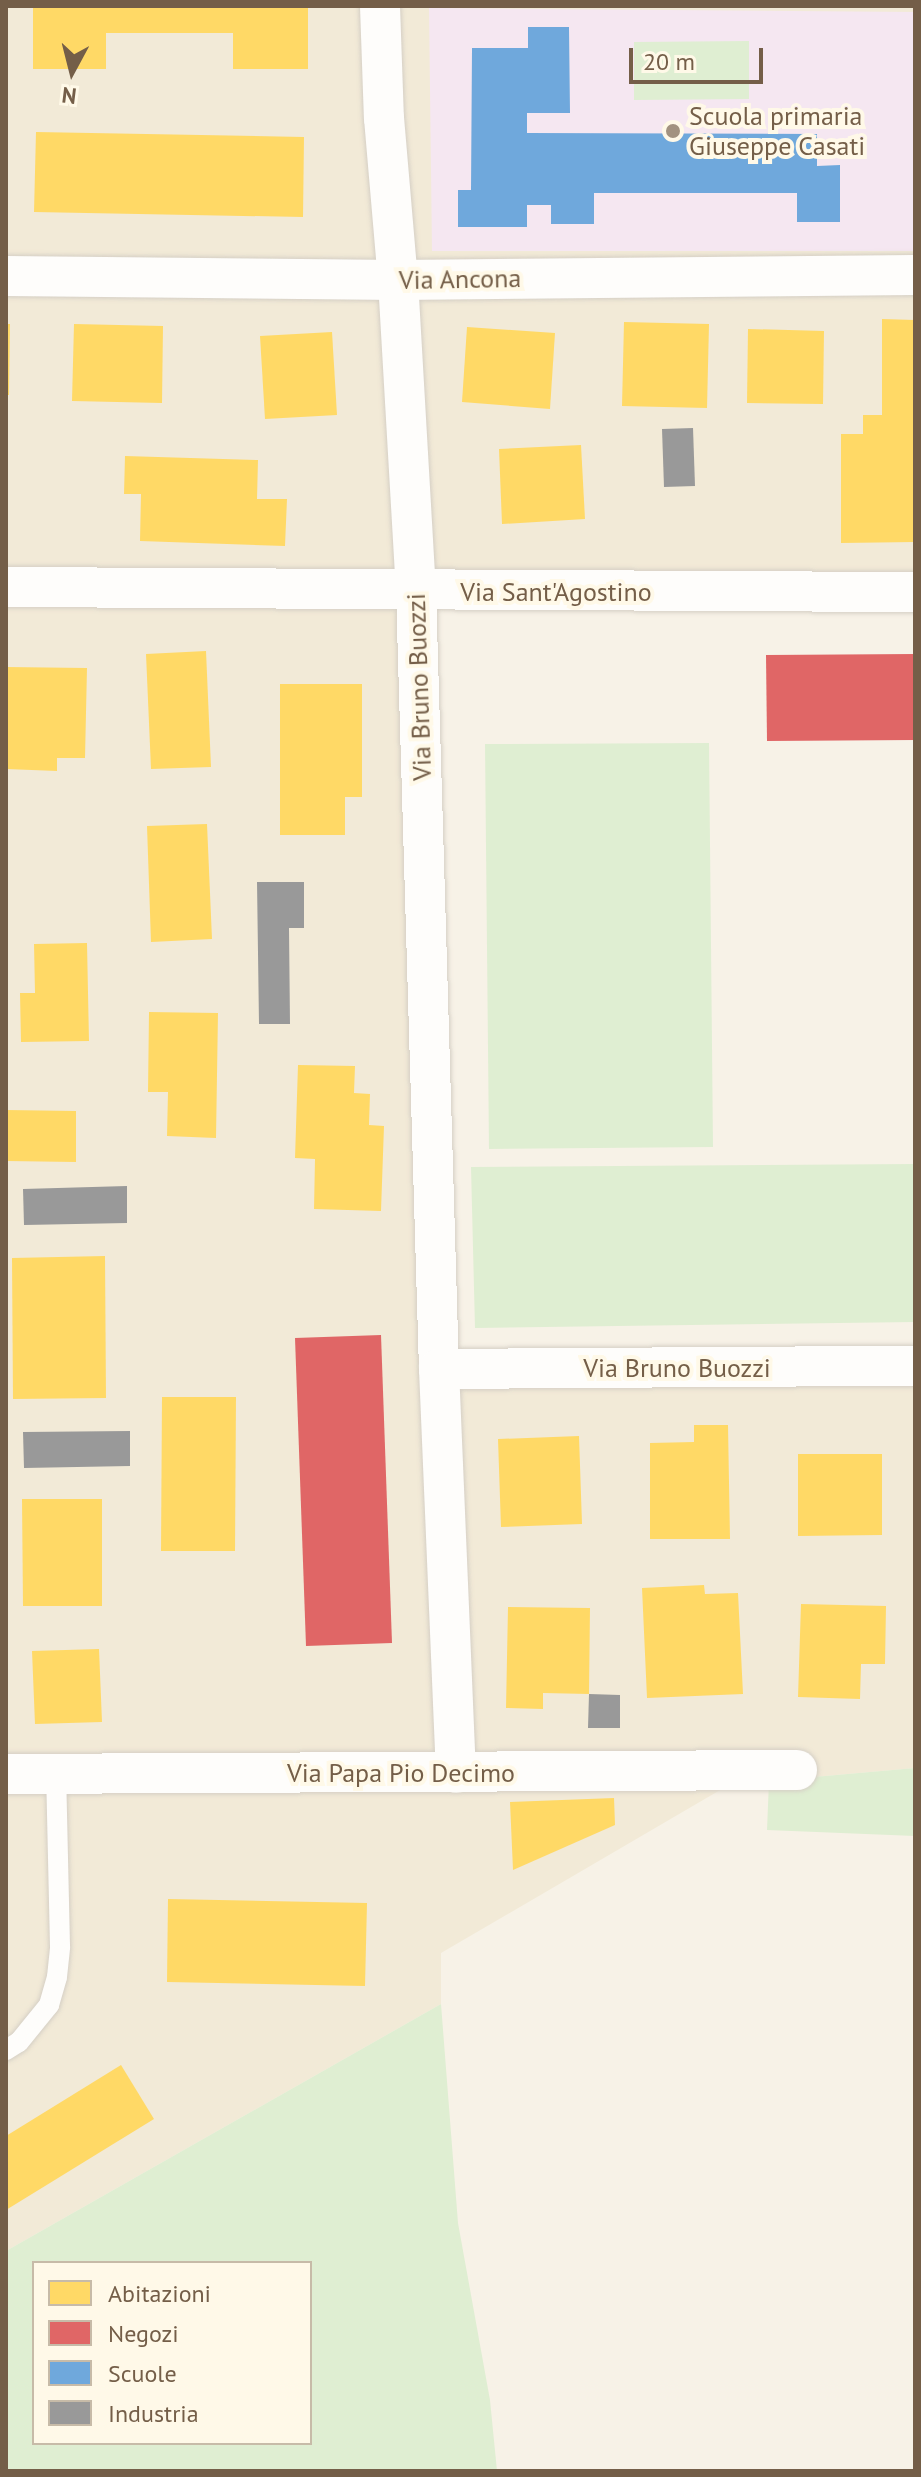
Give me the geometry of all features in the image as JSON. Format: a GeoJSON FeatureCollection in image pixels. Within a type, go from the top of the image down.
{"type":"FeatureCollection","features":[{"type":"Feature","properties":{"kind":"street","name":"Via Bruno Buozzi"},"geometry":{"type":"LineString","coordinates":[[380,6],[384,118],[398,280],[416,591],[439,1369],[456,1773]]}},
{"type":"Feature","properties":{"kind":"street","name":"Via Ancona"},"geometry":{"type":"LineString","coordinates":[[6,276],[398,280],[915,275]]}},
{"type":"Feature","properties":{"kind":"street","name":"Via Sant'Agostino"},"geometry":{"type":"LineString","coordinates":[[6,587],[915,592]]}},
{"type":"Feature","properties":{"kind":"street","name":"Via Bruno Buozzi"},"geometry":{"type":"LineString","coordinates":[[439,1369],[915,1366]]}},
{"type":"Feature","properties":{"kind":"street","name":"Via Papa Pio Decimo"},"geometry":{"type":"LineString","coordinates":[[6,1774],[797,1770]]}},
{"type":"Feature","properties":{"kind":"lane"},"geometry":{"type":"LineString","coordinates":[[6,2050],[19,2042],[49,2005],[57,1977],[60,1946],[56,1774]]}},
{"type":"Feature","properties":{"kind":"shaded area"},"geometry":{"type":"Polygon","coordinates":[[[6,6],[915,6],[915,577],[409,575],[427,1375],[915,1372],[915,1768],[769,1781],[739,1779],[441,1953],[441,2004],[6,2251],[6,6]]]}},
{"type":"Feature","properties":{"kind":"shaded area","name":"Scuola primaria Giuseppe Casati"},"geometry":{"type":"Polygon","coordinates":[[[429,8],[915,12],[915,251],[432,251],[429,8]]]}},
{"type":"Feature","properties":{"kind":"green space"},"geometry":{"type":"Polygon","coordinates":[[[749,41],[749,99],[634,100],[634,42],[749,41]]]}},
{"type":"Feature","properties":{"kind":"green space"},"geometry":{"type":"Polygon","coordinates":[[[709,743],[713,1147],[489,1149],[485,744],[709,743]]]}},
{"type":"Feature","properties":{"kind":"green space"},"geometry":{"type":"Polygon","coordinates":[[[915,1164],[915,1322],[475,1328],[471,1167],[915,1164]]]}},
{"type":"Feature","properties":{"kind":"green space"},"geometry":{"type":"Polygon","coordinates":[[[915,1768],[915,1836],[767,1830],[769,1781],[915,1768]]]}},
{"type":"Feature","properties":{"kind":"green space"},"geometry":{"type":"Polygon","coordinates":[[[441,2004],[458,2223],[490,2400],[497,2471],[6,2471],[6,2251],[441,2004]]]}},
{"type":"Feature","properties":{"kind":"building: Abitazioni"},"geometry":{"type":"Polygon","coordinates":[[[33,6],[308,6],[308,69],[233,69],[233,33],[106,33],[106,69],[33,69],[33,6]]]}},
{"type":"Feature","properties":{"kind":"building: Abitazioni"},"geometry":{"type":"Polygon","coordinates":[[[36,132],[304,137],[303,217],[34,212],[36,132]]]}},
{"type":"Feature","properties":{"kind":"building: Abitazioni"},"geometry":{"type":"Polygon","coordinates":[[[882,319],[915,320],[915,542],[841,543],[841,434],[863,434],[863,415],[882,415],[882,319]]]}},
{"type":"Feature","properties":{"kind":"building: Abitazioni"},"geometry":{"type":"Polygon","coordinates":[[[624,322],[709,324],[707,408],[622,406],[624,322]]]}},
{"type":"Feature","properties":{"kind":"building: Abitazioni"},"geometry":{"type":"Polygon","coordinates":[[[6,324],[10,324],[9,395],[6,395],[6,324]]]}},
{"type":"Feature","properties":{"kind":"building: Abitazioni"},"geometry":{"type":"Polygon","coordinates":[[[74,324],[163,326],[162,403],[72,401],[74,324]]]}},
{"type":"Feature","properties":{"kind":"building: Abitazioni"},"geometry":{"type":"Polygon","coordinates":[[[467,327],[555,333],[550,409],[462,402],[467,327]]]}},
{"type":"Feature","properties":{"kind":"building: Abitazioni"},"geometry":{"type":"Polygon","coordinates":[[[748,329],[824,331],[823,404],[747,403],[748,329]]]}},
{"type":"Feature","properties":{"kind":"building: Abitazioni"},"geometry":{"type":"Polygon","coordinates":[[[332,332],[337,415],[265,419],[260,336],[332,332]]]}},
{"type":"Feature","properties":{"kind":"building: Abitazioni"},"geometry":{"type":"Polygon","coordinates":[[[581,445],[585,519],[502,524],[499,449],[581,445]]]}},
{"type":"Feature","properties":{"kind":"building: Abitazioni"},"geometry":{"type":"Polygon","coordinates":[[[125,456],[258,460],[257,499],[287,499],[285,546],[140,541],[141,494],[124,494],[125,456]]]}},
{"type":"Feature","properties":{"kind":"building: Abitazioni"},"geometry":{"type":"Polygon","coordinates":[[[206,651],[211,767],[151,769],[146,654],[206,651]]]}},
{"type":"Feature","properties":{"kind":"building: Abitazioni"},"geometry":{"type":"Polygon","coordinates":[[[6,667],[87,668],[85,758],[57,758],[57,771],[6,769],[6,667]]]}},
{"type":"Feature","properties":{"kind":"building: Abitazioni"},"geometry":{"type":"Polygon","coordinates":[[[280,684],[362,684],[362,797],[345,797],[345,835],[280,835],[280,684]]]}},
{"type":"Feature","properties":{"kind":"building: Abitazioni"},"geometry":{"type":"Polygon","coordinates":[[[207,824],[212,939],[151,942],[147,826],[207,824]]]}},
{"type":"Feature","properties":{"kind":"building: Abitazioni"},"geometry":{"type":"Polygon","coordinates":[[[87,943],[89,1041],[21,1042],[20,993],[35,993],[34,944],[87,943]]]}},
{"type":"Feature","properties":{"kind":"building: Abitazioni"},"geometry":{"type":"Polygon","coordinates":[[[149,1012],[218,1013],[216,1138],[167,1136],[168,1092],[148,1092],[149,1012]]]}},
{"type":"Feature","properties":{"kind":"building: Abitazioni"},"geometry":{"type":"Polygon","coordinates":[[[298,1065],[355,1066],[354,1093],[370,1094],[369,1125],[384,1126],[381,1211],[314,1209],[315,1159],[295,1158],[298,1065]]]}},
{"type":"Feature","properties":{"kind":"building: Abitazioni"},"geometry":{"type":"Polygon","coordinates":[[[6,1110],[76,1111],[76,1162],[6,1161],[6,1110]]]}},
{"type":"Feature","properties":{"kind":"building: Abitazioni"},"geometry":{"type":"Polygon","coordinates":[[[105,1256],[106,1398],[13,1399],[12,1258],[105,1256]]]}},
{"type":"Feature","properties":{"kind":"building: Abitazioni"},"geometry":{"type":"Polygon","coordinates":[[[162,1397],[236,1397],[235,1551],[161,1551],[162,1397]]]}},
{"type":"Feature","properties":{"kind":"building: Abitazioni"},"geometry":{"type":"Polygon","coordinates":[[[694,1425],[728,1425],[730,1539],[650,1539],[650,1443],[694,1442],[694,1425]]]}},
{"type":"Feature","properties":{"kind":"building: Abitazioni"},"geometry":{"type":"Polygon","coordinates":[[[579,1436],[582,1524],[501,1527],[498,1439],[579,1436]]]}},
{"type":"Feature","properties":{"kind":"building: Abitazioni"},"geometry":{"type":"Polygon","coordinates":[[[798,1454],[882,1454],[882,1535],[798,1536],[798,1454]]]}},
{"type":"Feature","properties":{"kind":"building: Abitazioni"},"geometry":{"type":"Polygon","coordinates":[[[22,1499],[102,1499],[102,1606],[23,1606],[22,1499]]]}},
{"type":"Feature","properties":{"kind":"building: Abitazioni"},"geometry":{"type":"Polygon","coordinates":[[[704,1585],[705,1594],[738,1593],[743,1694],[647,1698],[642,1588],[704,1585]]]}},
{"type":"Feature","properties":{"kind":"building: Abitazioni"},"geometry":{"type":"Polygon","coordinates":[[[801,1604],[886,1606],[885,1664],[861,1664],[860,1699],[798,1697],[801,1604]]]}},
{"type":"Feature","properties":{"kind":"building: Abitazioni"},"geometry":{"type":"Polygon","coordinates":[[[508,1607],[590,1608],[589,1694],[543,1693],[543,1709],[506,1708],[508,1607]]]}},
{"type":"Feature","properties":{"kind":"building: Abitazioni"},"geometry":{"type":"Polygon","coordinates":[[[99,1649],[102,1722],[35,1724],[32,1651],[99,1649]]]}},
{"type":"Feature","properties":{"kind":"building: Abitazioni"},"geometry":{"type":"Polygon","coordinates":[[[614,1798],[615,1825],[513,1870],[510,1802],[614,1798]]]}},
{"type":"Feature","properties":{"kind":"building: Abitazioni"},"geometry":{"type":"Polygon","coordinates":[[[168,1899],[367,1903],[365,1986],[167,1982],[168,1899]]]}},
{"type":"Feature","properties":{"kind":"building: Abitazioni"},"geometry":{"type":"Polygon","coordinates":[[[121,2065],[154,2119],[6,2210],[6,2136],[121,2065]]]}},
{"type":"Feature","properties":{"kind":"building: Negozi"},"geometry":{"type":"Polygon","coordinates":[[[915,654],[915,740],[767,741],[766,655],[915,654]]]}},
{"type":"Feature","properties":{"kind":"building: Negozi"},"geometry":{"type":"Polygon","coordinates":[[[381,1335],[392,1643],[306,1646],[295,1338],[381,1335]]]}},
{"type":"Feature","properties":{"kind":"building: Scuole"},"geometry":{"type":"Polygon","coordinates":[[[528,27],[569,27],[570,113],[527,113],[527,133],[817,134],[817,166],[840,165],[840,222],[797,222],[797,193],[594,193],[594,224],[551,224],[551,205],[527,205],[527,227],[458,227],[458,190],[471,190],[472,48],[528,48],[528,27]]]}},
{"type":"Feature","properties":{"kind":"building: Industria"},"geometry":{"type":"Polygon","coordinates":[[[693,428],[695,486],[664,487],[662,429],[693,428]]]}},
{"type":"Feature","properties":{"kind":"building: Industria"},"geometry":{"type":"Polygon","coordinates":[[[257,882],[304,882],[304,928],[289,928],[290,1024],[259,1024],[257,882]]]}},
{"type":"Feature","properties":{"kind":"building: Industria"},"geometry":{"type":"Polygon","coordinates":[[[127,1186],[127,1223],[24,1225],[23,1189],[127,1186]]]}},
{"type":"Feature","properties":{"kind":"building: Industria"},"geometry":{"type":"Polygon","coordinates":[[[130,1431],[130,1466],[24,1468],[23,1432],[130,1431]]]}},
{"type":"Feature","properties":{"kind":"building: Industria"},"geometry":{"type":"Polygon","coordinates":[[[589,1694],[620,1695],[620,1728],[588,1728],[589,1694]]]}},
{"type":"Feature","properties":{"kind":"place","name":"Scuola primaria Giuseppe Casati"},"geometry":{"type":"Point","coordinates":[673,131]}}]}
